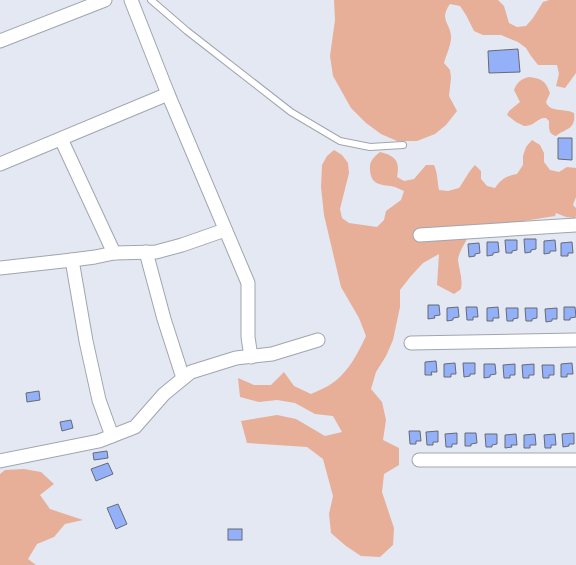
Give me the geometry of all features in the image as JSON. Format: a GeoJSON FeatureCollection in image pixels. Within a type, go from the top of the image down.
{"type":"FeatureCollection","features":[{"type":"Feature","properties":{"kind":"street"},"geometry":{"type":"LineString","coordinates":[[0,41],[105,0]]}},
{"type":"Feature","properties":{"kind":"street"},"geometry":{"type":"LineString","coordinates":[[130,0],[248,283],[248,337],[251,356]]}},
{"type":"Feature","properties":{"kind":"street"},"geometry":{"type":"LineString","coordinates":[[0,164],[168,94]]}},
{"type":"Feature","properties":{"kind":"street"},"geometry":{"type":"LineString","coordinates":[[61,139],[114,252]]}},
{"type":"Feature","properties":{"kind":"street"},"geometry":{"type":"LineString","coordinates":[[420,235],[576,225]]}},
{"type":"Feature","properties":{"kind":"street"},"geometry":{"type":"LineString","coordinates":[[0,268],[95,257],[114,252],[156,252],[226,230]]}},
{"type":"Feature","properties":{"kind":"street"},"geometry":{"type":"LineString","coordinates":[[146,252],[164,319],[183,378]]}},
{"type":"Feature","properties":{"kind":"street"},"geometry":{"type":"LineString","coordinates":[[72,260],[86,341],[99,400],[112,436]]}},
{"type":"Feature","properties":{"kind":"street"},"geometry":{"type":"LineString","coordinates":[[0,461],[99,441],[135,428],[164,394],[191,372],[236,358],[272,354],[318,340]]}},
{"type":"Feature","properties":{"kind":"street"},"geometry":{"type":"LineString","coordinates":[[411,343],[576,340]]}},
{"type":"Feature","properties":{"kind":"street"},"geometry":{"type":"LineString","coordinates":[[419,460],[576,460]]}},
{"type":"Feature","properties":{"kind":"lane"},"geometry":{"type":"LineString","coordinates":[[151,0],[187,31],[291,112],[340,141],[370,147],[403,145]]}},
{"type":"Feature","properties":{"kind":"shaded area"},"geometry":{"type":"Polygon","coordinates":[[[334,0],[498,0],[504,6],[509,23],[517,27],[526,26],[543,2],[549,0],[576,0],[576,73],[565,88],[556,86],[559,74],[557,65],[538,65],[526,48],[518,42],[501,35],[483,35],[474,31],[460,6],[450,4],[445,14],[445,18],[450,29],[451,39],[444,63],[450,70],[451,78],[449,96],[457,111],[446,125],[435,134],[417,141],[397,141],[381,134],[366,123],[351,108],[333,76],[330,56],[335,20],[334,0]]]}},
{"type":"Feature","properties":{"kind":"shaded area"},"geometry":{"type":"Polygon","coordinates":[[[529,77],[545,83],[550,93],[546,102],[551,108],[574,113],[573,123],[570,128],[556,136],[550,132],[549,121],[546,118],[541,119],[531,125],[524,126],[507,115],[509,111],[520,102],[514,90],[516,85],[529,77]]]}},
{"type":"Feature","properties":{"kind":"shaded area"},"geometry":{"type":"Polygon","coordinates":[[[532,140],[540,145],[544,153],[544,162],[550,170],[559,172],[567,167],[576,168],[576,197],[573,205],[576,208],[576,216],[575,218],[566,217],[556,213],[555,216],[474,229],[469,235],[458,257],[462,281],[461,289],[454,294],[437,285],[439,254],[423,263],[400,290],[400,307],[393,340],[386,356],[376,372],[371,389],[382,402],[386,420],[383,440],[399,448],[399,465],[384,474],[382,492],[394,528],[393,545],[380,557],[361,556],[331,533],[329,514],[333,496],[323,459],[307,447],[247,443],[241,421],[277,415],[296,419],[325,436],[342,432],[333,416],[315,414],[295,403],[277,400],[259,402],[240,397],[238,378],[254,385],[271,385],[284,372],[294,386],[311,394],[328,386],[341,376],[355,357],[366,336],[359,318],[341,287],[324,215],[321,187],[322,165],[327,156],[334,150],[342,155],[348,163],[349,173],[340,209],[342,218],[349,223],[377,227],[384,220],[386,211],[401,200],[404,191],[395,187],[378,184],[373,179],[370,164],[380,152],[390,155],[396,160],[398,167],[397,177],[404,181],[414,179],[426,165],[434,165],[439,190],[448,191],[459,188],[470,170],[475,165],[481,171],[481,179],[487,186],[495,188],[504,178],[517,174],[523,165],[523,156],[526,147],[532,140]]]}},
{"type":"Feature","properties":{"kind":"shaded area"},"geometry":{"type":"Polygon","coordinates":[[[24,469],[41,472],[54,484],[40,495],[50,509],[83,520],[65,524],[54,537],[37,544],[28,559],[36,565],[0,565],[0,474],[5,470],[24,469]]]}},
{"type":"Feature","properties":{"kind":"building"},"geometry":{"type":"Polygon","coordinates":[[[518,49],[520,72],[489,73],[488,51],[518,49]]]}},
{"type":"Feature","properties":{"kind":"building"},"geometry":{"type":"Polygon","coordinates":[[[558,138],[572,138],[572,160],[558,159],[558,138]]]}},
{"type":"Feature","properties":{"kind":"building"},"geometry":{"type":"Polygon","coordinates":[[[524,239],[536,239],[536,249],[525,253],[524,239]]]}},
{"type":"Feature","properties":{"kind":"building"},"geometry":{"type":"Polygon","coordinates":[[[505,240],[517,240],[517,250],[512,251],[512,253],[506,253],[505,240]]]}},
{"type":"Feature","properties":{"kind":"building"},"geometry":{"type":"Polygon","coordinates":[[[555,240],[556,251],[550,251],[550,253],[544,254],[544,241],[555,240]]]}},
{"type":"Feature","properties":{"kind":"building"},"geometry":{"type":"Polygon","coordinates":[[[487,242],[498,242],[499,252],[487,256],[487,242]]]}},
{"type":"Feature","properties":{"kind":"building"},"geometry":{"type":"Polygon","coordinates":[[[572,242],[573,253],[568,253],[568,256],[561,256],[561,243],[572,242]]]}},
{"type":"Feature","properties":{"kind":"building"},"geometry":{"type":"Polygon","coordinates":[[[479,243],[480,253],[469,257],[468,244],[479,243]]]}},
{"type":"Feature","properties":{"kind":"building"},"geometry":{"type":"Polygon","coordinates":[[[428,305],[439,305],[440,315],[434,316],[435,318],[428,319],[428,305]]]}},
{"type":"Feature","properties":{"kind":"building"},"geometry":{"type":"Polygon","coordinates":[[[458,307],[459,317],[447,321],[447,308],[458,307]]]}},
{"type":"Feature","properties":{"kind":"building"},"geometry":{"type":"Polygon","coordinates":[[[466,307],[477,307],[478,317],[473,317],[473,320],[467,320],[466,307]]]}},
{"type":"Feature","properties":{"kind":"building"},"geometry":{"type":"Polygon","coordinates":[[[498,307],[499,318],[493,318],[493,321],[487,321],[487,308],[498,307]]]}},
{"type":"Feature","properties":{"kind":"building"},"geometry":{"type":"Polygon","coordinates":[[[564,307],[575,307],[576,317],[570,318],[570,320],[564,320],[564,307]]]}},
{"type":"Feature","properties":{"kind":"building"},"geometry":{"type":"Polygon","coordinates":[[[506,308],[518,308],[518,318],[513,319],[513,321],[507,321],[506,308]]]}},
{"type":"Feature","properties":{"kind":"building"},"geometry":{"type":"Polygon","coordinates":[[[525,308],[537,308],[537,318],[532,319],[532,321],[526,321],[525,308]]]}},
{"type":"Feature","properties":{"kind":"building"},"geometry":{"type":"Polygon","coordinates":[[[557,308],[557,319],[552,319],[552,321],[546,322],[545,309],[557,308]]]}},
{"type":"Feature","properties":{"kind":"building"},"geometry":{"type":"Polygon","coordinates":[[[436,361],[437,372],[431,372],[432,375],[425,375],[425,362],[436,361]]]}},
{"type":"Feature","properties":{"kind":"building"},"geometry":{"type":"Polygon","coordinates":[[[455,363],[456,374],[451,374],[451,377],[444,377],[444,364],[455,363]]]}},
{"type":"Feature","properties":{"kind":"building"},"geometry":{"type":"Polygon","coordinates":[[[463,363],[475,363],[475,374],[470,374],[470,376],[464,377],[463,363]]]}},
{"type":"Feature","properties":{"kind":"building"},"geometry":{"type":"Polygon","coordinates":[[[572,363],[573,374],[567,374],[567,377],[561,377],[561,364],[572,363]]]}},
{"type":"Feature","properties":{"kind":"building"},"geometry":{"type":"Polygon","coordinates":[[[484,364],[495,364],[496,374],[484,378],[484,364]]]}},
{"type":"Feature","properties":{"kind":"building"},"geometry":{"type":"Polygon","coordinates":[[[515,364],[515,375],[510,375],[510,378],[504,378],[503,365],[515,364]]]}},
{"type":"Feature","properties":{"kind":"building"},"geometry":{"type":"Polygon","coordinates":[[[534,364],[534,375],[529,375],[529,378],[523,378],[522,365],[534,364]]]}},
{"type":"Feature","properties":{"kind":"building"},"geometry":{"type":"Polygon","coordinates":[[[542,365],[554,365],[554,375],[549,375],[549,378],[543,378],[542,365]]]}},
{"type":"Feature","properties":{"kind":"building"},"geometry":{"type":"Polygon","coordinates":[[[39,391],[40,400],[27,402],[26,393],[39,391]]]}},
{"type":"Feature","properties":{"kind":"building"},"geometry":{"type":"Polygon","coordinates":[[[71,420],[73,428],[62,431],[60,422],[71,420]]]}},
{"type":"Feature","properties":{"kind":"building"},"geometry":{"type":"Polygon","coordinates":[[[409,431],[420,431],[421,441],[416,441],[416,444],[410,444],[409,431]]]}},
{"type":"Feature","properties":{"kind":"building"},"geometry":{"type":"Polygon","coordinates":[[[438,431],[438,442],[433,442],[433,445],[427,445],[426,432],[438,431]]]}},
{"type":"Feature","properties":{"kind":"building"},"geometry":{"type":"Polygon","coordinates":[[[457,433],[457,444],[452,444],[452,447],[446,447],[445,434],[457,433]]]}},
{"type":"Feature","properties":{"kind":"building"},"geometry":{"type":"Polygon","coordinates":[[[465,433],[476,433],[477,443],[471,444],[471,446],[465,446],[465,433]]]}},
{"type":"Feature","properties":{"kind":"building"},"geometry":{"type":"Polygon","coordinates":[[[574,433],[574,444],[569,444],[569,446],[563,447],[562,434],[574,433]]]}},
{"type":"Feature","properties":{"kind":"building"},"geometry":{"type":"Polygon","coordinates":[[[485,434],[497,434],[497,444],[492,445],[492,447],[486,447],[485,434]]]}},
{"type":"Feature","properties":{"kind":"building"},"geometry":{"type":"Polygon","coordinates":[[[516,434],[517,445],[511,445],[512,447],[505,448],[505,435],[516,434]]]}},
{"type":"Feature","properties":{"kind":"building"},"geometry":{"type":"Polygon","coordinates":[[[535,434],[536,445],[530,445],[530,448],[524,448],[524,435],[535,434]]]}},
{"type":"Feature","properties":{"kind":"building"},"geometry":{"type":"Polygon","coordinates":[[[555,434],[556,445],[551,445],[551,448],[545,448],[544,435],[555,434]]]}},
{"type":"Feature","properties":{"kind":"building"},"geometry":{"type":"Polygon","coordinates":[[[107,451],[108,458],[94,460],[93,453],[107,451]]]}},
{"type":"Feature","properties":{"kind":"building"},"geometry":{"type":"Polygon","coordinates":[[[108,463],[113,474],[96,481],[91,469],[108,463]]]}},
{"type":"Feature","properties":{"kind":"building"},"geometry":{"type":"Polygon","coordinates":[[[118,504],[127,524],[116,529],[107,508],[118,504]]]}},
{"type":"Feature","properties":{"kind":"building"},"geometry":{"type":"Polygon","coordinates":[[[228,529],[242,529],[242,540],[228,540],[228,529]]]}}]}
